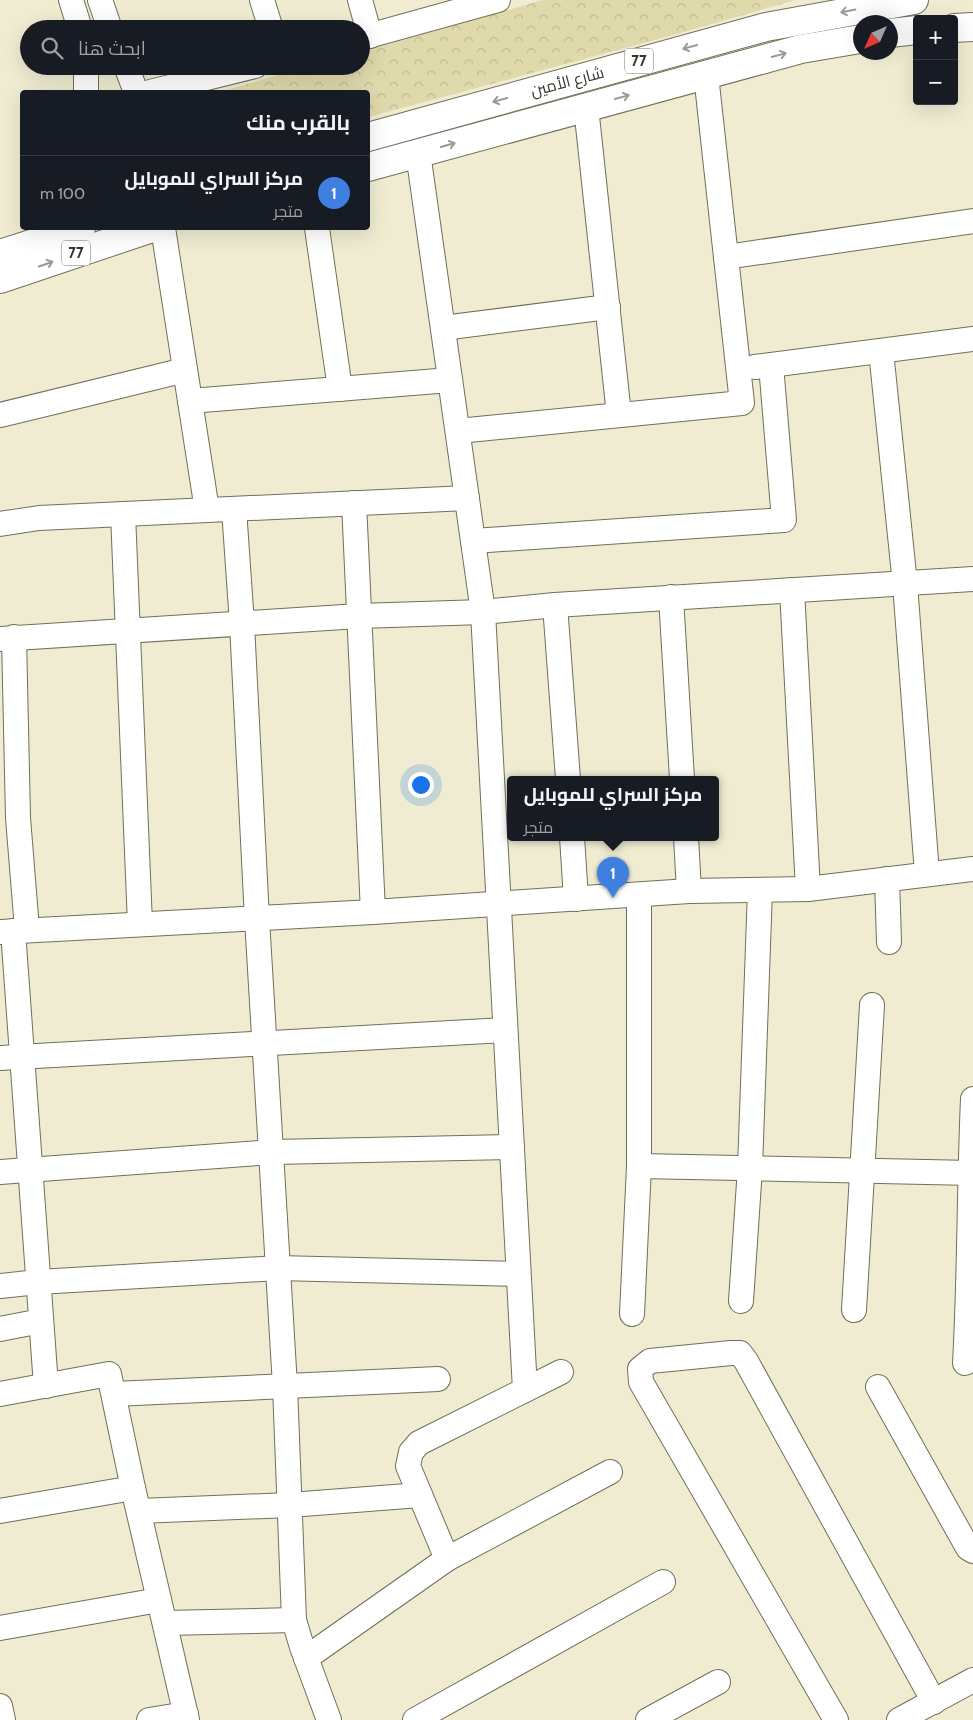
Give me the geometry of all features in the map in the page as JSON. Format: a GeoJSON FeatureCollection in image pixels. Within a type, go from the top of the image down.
{"type":"FeatureCollection","features":[{"type":"Feature","properties":{"kind":"main road","name":"77"},"geometry":{"type":"LineString","coordinates":[[766,26],[787,10],[806,0]]}},
{"type":"Feature","properties":{"kind":"main road","name":"شارع الأمين"},"geometry":{"type":"LineString","coordinates":[[370,136],[766,26],[914,0]]}},
{"type":"Feature","properties":{"kind":"main road"},"geometry":{"type":"LineString","coordinates":[[958,28],[973,27]]}},
{"type":"Feature","properties":{"kind":"main road"},"geometry":{"type":"LineString","coordinates":[[898,32],[913,30]]}},
{"type":"Feature","properties":{"kind":"main road","name":"شارع الأمين"},"geometry":{"type":"LineString","coordinates":[[370,166],[802,49],[853,39]]}},
{"type":"Feature","properties":{"kind":"main road","name":"77"},"geometry":{"type":"LineString","coordinates":[[5,252],[75,230]]}},
{"type":"Feature","properties":{"kind":"main road","name":"77"},"geometry":{"type":"LineString","coordinates":[[0,279],[146,230]]}},
{"type":"Feature","properties":{"kind":"street"},"geometry":{"type":"LineString","coordinates":[[71,0],[77,20]]}},
{"type":"Feature","properties":{"kind":"street"},"geometry":{"type":"LineString","coordinates":[[100,0],[107,20]]}},
{"type":"Feature","properties":{"kind":"street"},"geometry":{"type":"LineString","coordinates":[[262,0],[268,20]]}},
{"type":"Feature","properties":{"kind":"street"},"geometry":{"type":"LineString","coordinates":[[360,0],[363,20]]}},
{"type":"Feature","properties":{"kind":"street"},"geometry":{"type":"LineString","coordinates":[[370,36],[471,4],[498,0]]}},
{"type":"Feature","properties":{"kind":"street"},"geometry":{"type":"LineString","coordinates":[[86,75],[86,90]]}},
{"type":"Feature","properties":{"kind":"street"},"geometry":{"type":"LineString","coordinates":[[129,75],[135,90]]}},
{"type":"Feature","properties":{"kind":"street"},"geometry":{"type":"LineString","coordinates":[[158,90],[219,75]]}},
{"type":"Feature","properties":{"kind":"street"},"geometry":{"type":"LineString","coordinates":[[458,431],[742,403],[706,75]]}},
{"type":"Feature","properties":{"kind":"street"},"geometry":{"type":"LineString","coordinates":[[586,107],[619,415]]}},
{"type":"Feature","properties":{"kind":"street"},"geometry":{"type":"LineString","coordinates":[[418,153],[483,612],[524,1390]]}},
{"type":"Feature","properties":{"kind":"street"},"geometry":{"type":"LineString","coordinates":[[726,257],[973,221]]}},
{"type":"Feature","properties":{"kind":"street"},"geometry":{"type":"LineString","coordinates":[[5,252],[31,230]]}},
{"type":"Feature","properties":{"kind":"street"},"geometry":{"type":"LineString","coordinates":[[163,230],[208,510]]}},
{"type":"Feature","properties":{"kind":"street"},"geometry":{"type":"LineString","coordinates":[[317,230],[340,389]]}},
{"type":"Feature","properties":{"kind":"street"},"geometry":{"type":"LineString","coordinates":[[443,328],[608,307]]}},
{"type":"Feature","properties":{"kind":"street"},"geometry":{"type":"LineString","coordinates":[[739,369],[973,339]]}},
{"type":"Feature","properties":{"kind":"street"},"geometry":{"type":"LineString","coordinates":[[881,351],[905,584],[927,874]]}},
{"type":"Feature","properties":{"kind":"street"},"geometry":{"type":"LineString","coordinates":[[473,541],[784,520],[771,365]]}},
{"type":"Feature","properties":{"kind":"street"},"geometry":{"type":"LineString","coordinates":[[0,415],[186,370]]}},
{"type":"Feature","properties":{"kind":"street"},"geometry":{"type":"LineString","coordinates":[[190,401],[450,380]]}},
{"type":"Feature","properties":{"kind":"street"},"geometry":{"type":"LineString","coordinates":[[0,524],[39,518],[467,498]]}},
{"type":"Feature","properties":{"kind":"street"},"geometry":{"type":"LineString","coordinates":[[354,503],[374,912]]}},
{"type":"Feature","properties":{"kind":"street"},"geometry":{"type":"LineString","coordinates":[[234,509],[285,1386],[294,1620],[329,1720]]}},
{"type":"Feature","properties":{"kind":"street"},"geometry":{"type":"LineString","coordinates":[[123,514],[140,924]]}},
{"type":"Feature","properties":{"kind":"street"},"geometry":{"type":"LineString","coordinates":[[46,1386],[30,1169],[11,1057],[13,931],[9,819],[7,638],[360,616],[483,612],[555,605],[973,580]]}},
{"type":"Feature","properties":{"kind":"street"},"geometry":{"type":"LineString","coordinates":[[792,590],[808,889]]}},
{"type":"Feature","properties":{"kind":"street"},"geometry":{"type":"LineString","coordinates":[[671,598],[682,776]]}},
{"type":"Feature","properties":{"kind":"street"},"geometry":{"type":"LineString","coordinates":[[555,605],[568,776]]}},
{"type":"Feature","properties":{"kind":"street"},"geometry":{"type":"LineString","coordinates":[[572,841],[576,899]]}},
{"type":"Feature","properties":{"kind":"street"},"geometry":{"type":"LineString","coordinates":[[686,841],[689,891]]}},
{"type":"Feature","properties":{"kind":"street"},"geometry":{"type":"LineString","coordinates":[[13,931],[257,919],[639,896],[689,891],[808,889],[973,869]]}},
{"type":"Feature","properties":{"kind":"street"},"geometry":{"type":"LineString","coordinates":[[887,880],[889,942]]}},
{"type":"Feature","properties":{"kind":"street"},"geometry":{"type":"LineString","coordinates":[[742,1301],[750,1168],[760,890]]}},
{"type":"Feature","properties":{"kind":"street"},"geometry":{"type":"LineString","coordinates":[[632,1314],[639,1166],[639,896]]}},
{"type":"Feature","properties":{"kind":"street"},"geometry":{"type":"LineString","coordinates":[[854,1310],[872,1005]]}},
{"type":"Feature","properties":{"kind":"street"},"geometry":{"type":"LineString","coordinates":[[11,1057],[505,1030]]}},
{"type":"Feature","properties":{"kind":"street"},"geometry":{"type":"LineString","coordinates":[[964,1363],[968,1304],[973,1099]]}},
{"type":"Feature","properties":{"kind":"street"},"geometry":{"type":"LineString","coordinates":[[0,1172],[272,1152],[512,1147]]}},
{"type":"Feature","properties":{"kind":"street"},"geometry":{"type":"LineString","coordinates":[[639,1166],[971,1173]]}},
{"type":"Feature","properties":{"kind":"street"},"geometry":{"type":"LineString","coordinates":[[0,1286],[38,1282],[278,1268],[518,1274]]}},
{"type":"Feature","properties":{"kind":"street"},"geometry":{"type":"LineString","coordinates":[[0,1328],[41,1321]]}},
{"type":"Feature","properties":{"kind":"street"},"geometry":{"type":"LineString","coordinates":[[836,1720],[641,1382],[640,1369],[650,1361],[731,1352],[740,1354],[746,1361],[934,1702]]}},
{"type":"Feature","properties":{"kind":"street"},"geometry":{"type":"LineString","coordinates":[[447,1559],[408,1466],[411,1452],[419,1443],[561,1372]]}},
{"type":"Feature","properties":{"kind":"street"},"geometry":{"type":"LineString","coordinates":[[0,1394],[109,1374],[133,1488],[186,1717],[149,1720]]}},
{"type":"Feature","properties":{"kind":"street"},"geometry":{"type":"LineString","coordinates":[[114,1394],[438,1379]]}},
{"type":"Feature","properties":{"kind":"street"},"geometry":{"type":"LineString","coordinates":[[878,1386],[968,1548],[973,1551]]}},
{"type":"Feature","properties":{"kind":"street"},"geometry":{"type":"LineString","coordinates":[[306,1658],[447,1559],[610,1472]]}},
{"type":"Feature","properties":{"kind":"street"},"geometry":{"type":"LineString","coordinates":[[0,1511],[133,1488]]}},
{"type":"Feature","properties":{"kind":"street"},"geometry":{"type":"LineString","coordinates":[[139,1511],[290,1504],[420,1495]]}},
{"type":"Feature","properties":{"kind":"street"},"geometry":{"type":"LineString","coordinates":[[415,1720],[663,1582]]}},
{"type":"Feature","properties":{"kind":"street"},"geometry":{"type":"LineString","coordinates":[[0,1628],[159,1600]]}},
{"type":"Feature","properties":{"kind":"street"},"geometry":{"type":"LineString","coordinates":[[165,1623],[294,1620]]}},
{"type":"Feature","properties":{"kind":"street"},"geometry":{"type":"LineString","coordinates":[[900,1720],[973,1680]]}},
{"type":"Feature","properties":{"kind":"street"},"geometry":{"type":"LineString","coordinates":[[651,1719],[718,1682]]}},
{"type":"Feature","properties":{"kind":"street"},"geometry":{"type":"LineString","coordinates":[[0,1706],[3,1720]]}},
{"type":"Feature","properties":{"kind":"green space"},"geometry":{"type":"Polygon","coordinates":[[[543,0],[795,0],[670,36],[370,116],[370,90],[226,90],[279,75],[370,75],[370,49],[543,0]]]}},
{"type":"Feature","properties":{"kind":"place","name":"مركز السراي للموبايل"},"geometry":{"type":"Point","coordinates":[613,898]}}]}
